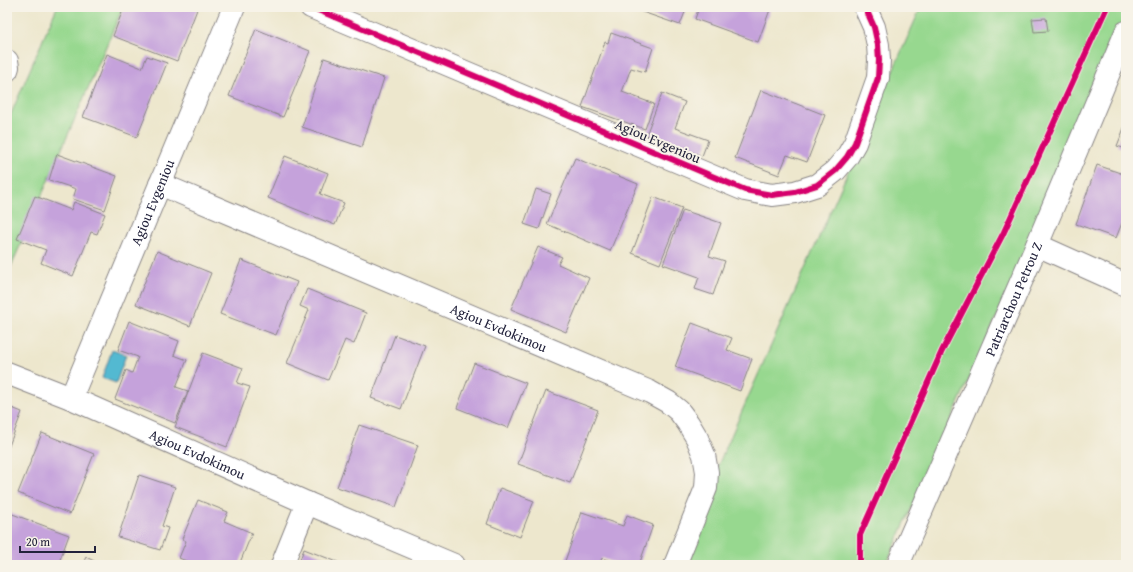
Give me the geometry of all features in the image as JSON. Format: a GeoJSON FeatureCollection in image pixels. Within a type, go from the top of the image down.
{"type":"FeatureCollection","features":[{"type":"Feature","properties":{"kind":"street","name":"Agiou Evgeniou"},"geometry":{"type":"LineString","coordinates":[[71,398],[234,7]]}},
{"type":"Feature","properties":{"kind":"street","name":"Agiou Evgeniou"},"geometry":{"type":"LineString","coordinates":[[311,7],[745,190],[772,195],[795,192],[817,184],[835,171],[847,157],[855,142],[878,78],[879,60],[874,27],[865,7]]}},
{"type":"Feature","properties":{"kind":"street","name":"Patriarchou Petrou Z"},"geometry":{"type":"LineString","coordinates":[[898,565],[1123,45]]}},
{"type":"Feature","properties":{"kind":"street"},"geometry":{"type":"LineString","coordinates":[[7,61],[7,70]]}},
{"type":"Feature","properties":{"kind":"street","name":"Agiou Evdokimou"},"geometry":{"type":"LineString","coordinates":[[160,184],[650,392],[668,402],[679,411],[697,438],[704,455],[707,472],[706,488],[675,565]]}},
{"type":"Feature","properties":{"kind":"street"},"geometry":{"type":"LineString","coordinates":[[1037,245],[1126,285]]}},
{"type":"Feature","properties":{"kind":"street","name":"Agiou Evdokimou"},"geometry":{"type":"LineString","coordinates":[[7,373],[71,398],[307,503],[454,565]]}},
{"type":"Feature","properties":{"kind":"street"},"geometry":{"type":"LineString","coordinates":[[282,565],[307,503]]}},
{"type":"Feature","properties":{"kind":"green space"},"geometry":{"type":"Polygon","coordinates":[[[57,7],[123,7],[7,276],[7,123],[57,7]]]}},
{"type":"Feature","properties":{"kind":"green space"},"geometry":{"type":"Polygon","coordinates":[[[921,7],[1126,7],[1126,28],[886,565],[676,565],[688,533],[921,7]]]}},
{"type":"Feature","properties":{"kind":"water"},"geometry":{"type":"Polygon","coordinates":[[[112,350],[126,355],[116,383],[102,378],[112,350]]]}},
{"type":"Feature","properties":{"kind":"building"},"geometry":{"type":"Polygon","coordinates":[[[124,7],[198,7],[177,61],[113,36],[124,7]]]}},
{"type":"Feature","properties":{"kind":"building"},"geometry":{"type":"Polygon","coordinates":[[[628,7],[687,7],[680,25],[628,7]]]}},
{"type":"Feature","properties":{"kind":"building"},"geometry":{"type":"Polygon","coordinates":[[[699,7],[771,7],[758,42],[695,19],[699,7]]]}},
{"type":"Feature","properties":{"kind":"building"},"geometry":{"type":"Polygon","coordinates":[[[1046,18],[1048,31],[1034,32],[1032,19],[1046,18]]]}},
{"type":"Feature","properties":{"kind":"building"},"geometry":{"type":"Polygon","coordinates":[[[256,29],[310,51],[283,117],[229,96],[256,29]]]}},
{"type":"Feature","properties":{"kind":"building"},"geometry":{"type":"Polygon","coordinates":[[[611,33],[653,48],[645,72],[631,68],[622,92],[654,104],[645,129],[582,107],[605,42],[608,43],[611,33]]]}},
{"type":"Feature","properties":{"kind":"building"},"geometry":{"type":"Polygon","coordinates":[[[107,54],[142,68],[147,56],[167,63],[137,137],[83,117],[107,54]]]}},
{"type":"Feature","properties":{"kind":"building"},"geometry":{"type":"Polygon","coordinates":[[[324,58],[384,78],[362,147],[302,127],[324,58]]]}},
{"type":"Feature","properties":{"kind":"building"},"geometry":{"type":"Polygon","coordinates":[[[761,90],[825,115],[807,162],[787,155],[779,175],[735,158],[761,90]]]}},
{"type":"Feature","properties":{"kind":"building"},"geometry":{"type":"Polygon","coordinates":[[[662,93],[685,102],[675,128],[708,140],[702,156],[646,135],[662,93]]]}},
{"type":"Feature","properties":{"kind":"building"},"geometry":{"type":"Polygon","coordinates":[[[1126,123],[1126,149],[1117,146],[1126,123]]]}},
{"type":"Feature","properties":{"kind":"building"},"geometry":{"type":"Polygon","coordinates":[[[57,154],[117,176],[105,210],[73,199],[76,189],[49,180],[57,154]]]}},
{"type":"Feature","properties":{"kind":"building"},"geometry":{"type":"Polygon","coordinates":[[[285,156],[328,173],[320,194],[344,203],[335,225],[268,198],[285,156]]]}},
{"type":"Feature","properties":{"kind":"building"},"geometry":{"type":"Polygon","coordinates":[[[575,158],[638,184],[610,251],[547,224],[575,158]]]}},
{"type":"Feature","properties":{"kind":"building"},"geometry":{"type":"Polygon","coordinates":[[[1097,165],[1126,175],[1126,224],[1122,223],[1116,238],[1076,224],[1097,165]]]}},
{"type":"Feature","properties":{"kind":"building"},"geometry":{"type":"Polygon","coordinates":[[[536,189],[551,194],[539,229],[524,224],[536,189]]]}},
{"type":"Feature","properties":{"kind":"building"},"geometry":{"type":"Polygon","coordinates":[[[35,196],[71,210],[74,202],[105,214],[97,234],[91,232],[73,276],[41,263],[46,250],[17,239],[35,196]]]}},
{"type":"Feature","properties":{"kind":"building"},"geometry":{"type":"Polygon","coordinates":[[[653,197],[682,208],[660,264],[632,253],[653,197]]]}},
{"type":"Feature","properties":{"kind":"building"},"geometry":{"type":"Polygon","coordinates":[[[683,210],[721,223],[709,256],[725,261],[713,295],[695,289],[699,277],[663,264],[683,210]]]}},
{"type":"Feature","properties":{"kind":"building"},"geometry":{"type":"Polygon","coordinates":[[[538,247],[562,257],[558,264],[589,278],[566,332],[511,309],[538,247]]]}},
{"type":"Feature","properties":{"kind":"building"},"geometry":{"type":"Polygon","coordinates":[[[157,251],[211,273],[190,326],[136,304],[157,251]]]}},
{"type":"Feature","properties":{"kind":"building"},"geometry":{"type":"Polygon","coordinates":[[[241,260],[297,282],[276,335],[220,314],[241,260]]]}},
{"type":"Feature","properties":{"kind":"building"},"geometry":{"type":"Polygon","coordinates":[[[307,289],[366,313],[354,344],[345,340],[328,380],[287,363],[309,310],[300,306],[307,289]]]}},
{"type":"Feature","properties":{"kind":"building"},"geometry":{"type":"Polygon","coordinates":[[[129,321],[179,341],[174,355],[187,360],[176,387],[188,391],[175,423],[115,399],[126,370],[132,373],[138,357],[118,350],[129,321]]]}},
{"type":"Feature","properties":{"kind":"building"},"geometry":{"type":"Polygon","coordinates":[[[692,323],[732,338],[727,350],[752,359],[740,391],[675,367],[692,323]]]}},
{"type":"Feature","properties":{"kind":"building"},"geometry":{"type":"Polygon","coordinates":[[[395,335],[425,346],[401,409],[371,398],[395,335]]]}},
{"type":"Feature","properties":{"kind":"building"},"geometry":{"type":"Polygon","coordinates":[[[203,353],[243,368],[237,383],[250,387],[227,447],[175,427],[203,353]]]}},
{"type":"Feature","properties":{"kind":"building"},"geometry":{"type":"Polygon","coordinates":[[[474,363],[526,383],[508,428],[457,408],[474,363]]]}},
{"type":"Feature","properties":{"kind":"building"},"geometry":{"type":"Polygon","coordinates":[[[546,391],[598,410],[570,483],[518,464],[546,391]]]}},
{"type":"Feature","properties":{"kind":"building"},"geometry":{"type":"Polygon","coordinates":[[[7,406],[22,412],[7,451],[7,406]]]}},
{"type":"Feature","properties":{"kind":"building"},"geometry":{"type":"Polygon","coordinates":[[[359,425],[418,445],[396,507],[337,487],[359,425]]]}},
{"type":"Feature","properties":{"kind":"building"},"geometry":{"type":"Polygon","coordinates":[[[42,433],[94,454],[70,514],[18,493],[42,433]]]}},
{"type":"Feature","properties":{"kind":"building"},"geometry":{"type":"Polygon","coordinates":[[[139,475],[175,487],[162,526],[168,528],[160,550],[118,537],[139,475]]]}},
{"type":"Feature","properties":{"kind":"building"},"geometry":{"type":"Polygon","coordinates":[[[500,488],[534,501],[520,537],[487,524],[500,488]]]}},
{"type":"Feature","properties":{"kind":"building"},"geometry":{"type":"Polygon","coordinates":[[[198,500],[228,512],[224,521],[252,533],[239,565],[196,565],[179,558],[186,541],[182,539],[198,500]]]}},
{"type":"Feature","properties":{"kind":"building"},"geometry":{"type":"Polygon","coordinates":[[[7,512],[69,535],[58,565],[7,565],[7,512]]]}},
{"type":"Feature","properties":{"kind":"building"},"geometry":{"type":"Polygon","coordinates":[[[582,512],[623,526],[627,515],[653,525],[639,565],[621,565],[602,558],[599,565],[564,564],[582,512]]]}},
{"type":"Feature","properties":{"kind":"building"},"geometry":{"type":"Polygon","coordinates":[[[304,549],[345,565],[298,565],[304,549]]]}},
{"type":"Feature","properties":{"kind":"building"},"geometry":{"type":"Polygon","coordinates":[[[86,557],[102,565],[82,565],[86,557]]]}},
{"type":"Feature","properties":{"kind":"cycle path"},"geometry":{"type":"LineString","coordinates":[[311,7],[745,190],[772,195],[795,192],[817,185],[835,171],[847,157],[855,143],[878,78],[878,45],[874,27],[865,7]]}},
{"type":"Feature","properties":{"kind":"cycle path"},"geometry":{"type":"LineString","coordinates":[[860,565],[860,535],[942,351],[1003,234],[1107,7]]}}]}
